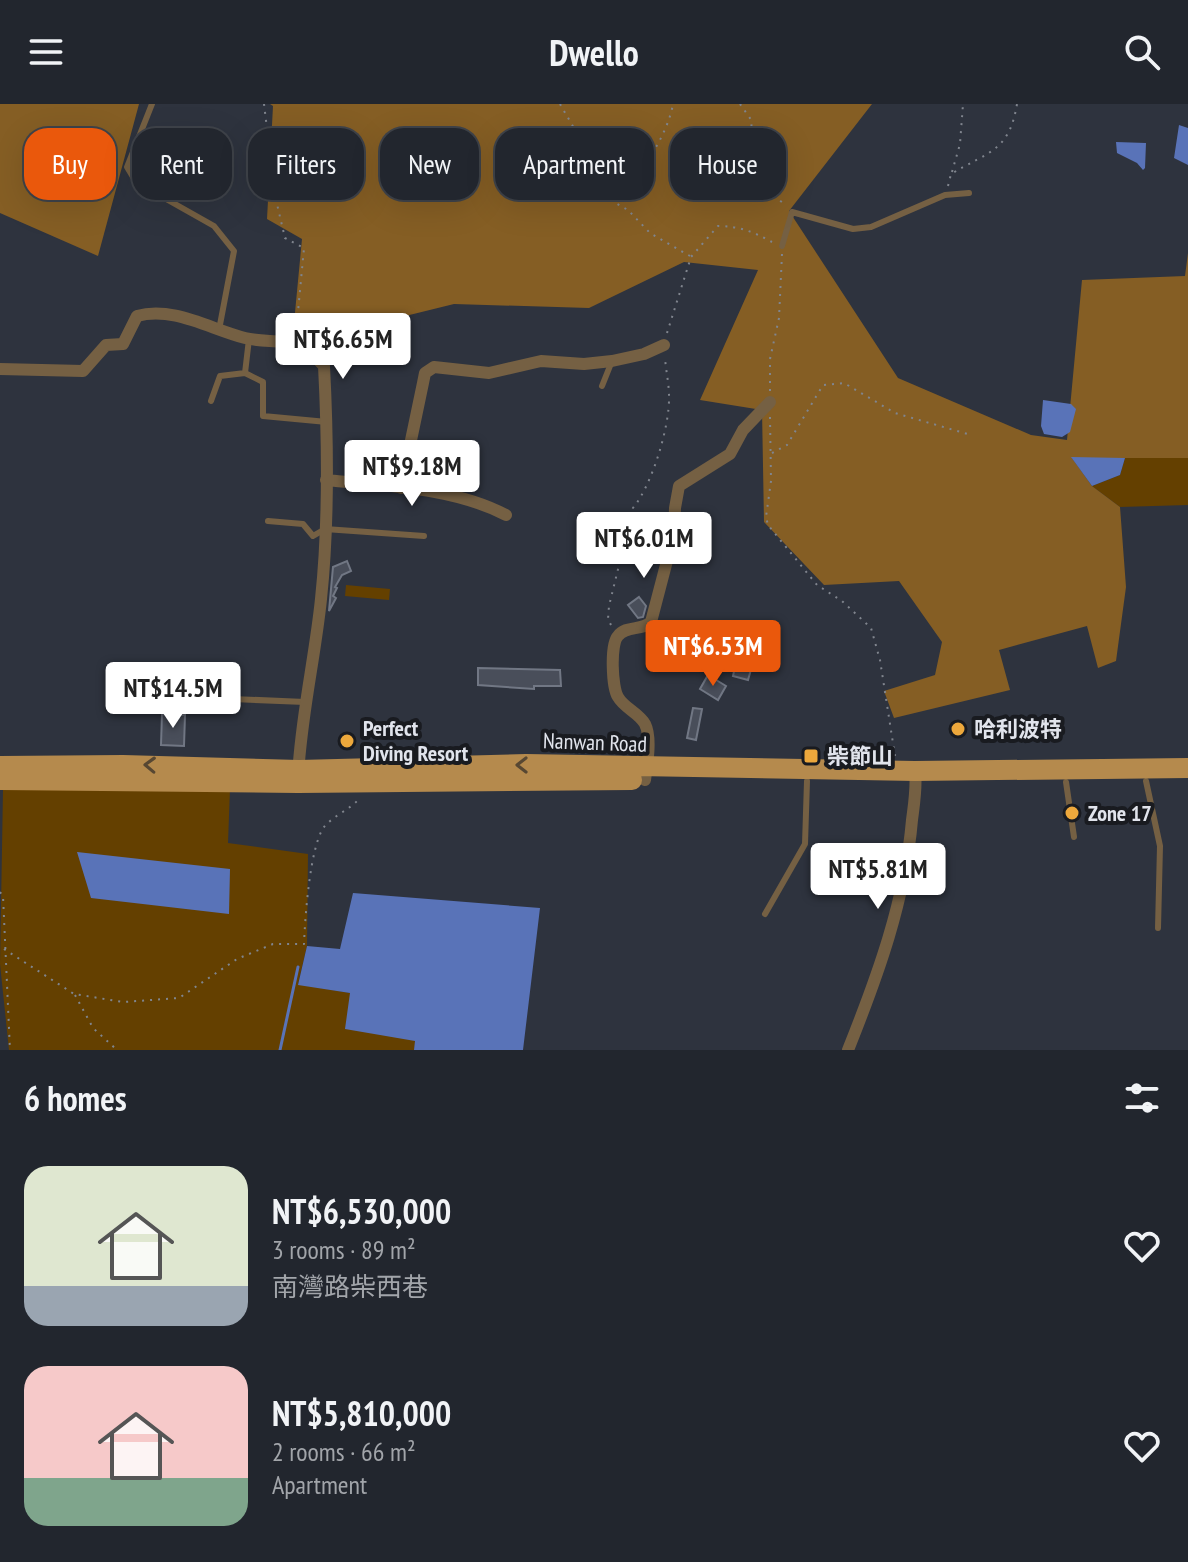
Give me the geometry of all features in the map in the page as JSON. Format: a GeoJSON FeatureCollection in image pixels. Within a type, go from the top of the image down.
{"type":"FeatureCollection","features":[{"type":"Feature","properties":{"kind":"main road","name":"Nanwan Road"},"geometry":{"type":"LineString","coordinates":[[298,776],[526,764],[646,774],[807,781],[909,774],[1066,782],[1188,781]]}},
{"type":"Feature","properties":{"kind":"main road","name":"Nanwan Road"},"geometry":{"type":"LineString","coordinates":[[1,773],[123,765],[358,783],[646,774],[909,774],[1188,768]]}},
{"type":"Feature","properties":{"kind":"street"},"geometry":{"type":"LineString","coordinates":[[0,369],[83,371],[106,345],[123,344],[137,316],[151,312],[174,315],[249,339],[294,344],[310,352],[324,366],[327,422],[325,529],[320,604],[305,702],[298,776]]}},
{"type":"Feature","properties":{"kind":"street"},"geometry":{"type":"LineString","coordinates":[[401,488],[425,373],[434,367],[489,373],[541,361],[584,364],[644,354],[664,345]]}},
{"type":"Feature","properties":{"kind":"street"},"geometry":{"type":"LineString","coordinates":[[646,774],[647,732],[644,722],[618,699],[614,688],[613,647],[616,637],[625,630],[646,627],[651,622],[674,534],[679,486],[730,454],[743,430],[770,402]]}},
{"type":"Feature","properties":{"kind":"street"},"geometry":{"type":"LineString","coordinates":[[326,480],[401,488],[481,502],[506,515]]}},
{"type":"Feature","properties":{"kind":"street"},"geometry":{"type":"LineString","coordinates":[[848,1050],[883,959],[902,892],[909,774]]}},
{"type":"Feature","properties":{"kind":"lane"},"geometry":{"type":"LineString","coordinates":[[152,104],[127,167],[136,182],[214,226],[234,251],[219,330]]}},
{"type":"Feature","properties":{"kind":"lane"},"geometry":{"type":"LineString","coordinates":[[782,246],[792,212],[853,229],[871,227],[945,195],[969,193]]}},
{"type":"Feature","properties":{"kind":"lane"},"geometry":{"type":"LineString","coordinates":[[245,373],[249,339]]}},
{"type":"Feature","properties":{"kind":"lane"},"geometry":{"type":"LineString","coordinates":[[602,386],[612,361]]}},
{"type":"Feature","properties":{"kind":"lane"},"geometry":{"type":"LineString","coordinates":[[211,401],[220,376],[245,373],[263,382],[263,416],[327,422]]}},
{"type":"Feature","properties":{"kind":"lane"},"geometry":{"type":"LineString","coordinates":[[268,521],[303,524],[313,536],[325,529],[424,536]]}},
{"type":"Feature","properties":{"kind":"lane"},"geometry":{"type":"LineString","coordinates":[[137,695],[305,702]]}},
{"type":"Feature","properties":{"kind":"lane"},"geometry":{"type":"LineString","coordinates":[[765,914],[805,844],[807,781]]}},
{"type":"Feature","properties":{"kind":"lane"},"geometry":{"type":"LineString","coordinates":[[1146,781],[1160,846],[1158,928]]}},
{"type":"Feature","properties":{"kind":"lane"},"geometry":{"type":"LineString","coordinates":[[1066,782],[1074,837]]}},
{"type":"Feature","properties":{"kind":"path"},"geometry":{"type":"LineString","coordinates":[[264,104],[268,166],[285,238],[304,248],[294,344]]}},
{"type":"Feature","properties":{"kind":"path"},"geometry":{"type":"LineString","coordinates":[[560,104],[574,128]]}},
{"type":"Feature","properties":{"kind":"path"},"geometry":{"type":"LineString","coordinates":[[654,146],[665,131],[673,104]]}},
{"type":"Feature","properties":{"kind":"path"},"geometry":{"type":"LineString","coordinates":[[740,104],[752,121],[747,149],[752,169],[764,186],[792,212]]}},
{"type":"Feature","properties":{"kind":"path"},"geometry":{"type":"LineString","coordinates":[[945,195],[960,144],[963,104]]}},
{"type":"Feature","properties":{"kind":"path"},"geometry":{"type":"LineString","coordinates":[[951,174],[995,151],[1005,141],[1017,104]]}},
{"type":"Feature","properties":{"kind":"path"},"geometry":{"type":"LineString","coordinates":[[611,200],[628,210],[650,233],[691,257]]}},
{"type":"Feature","properties":{"kind":"path"},"geometry":{"type":"LineString","coordinates":[[616,637],[608,619],[609,606],[633,508],[654,471],[668,410],[670,394],[664,345],[691,257],[718,226],[734,226],[782,246],[779,318],[770,359],[768,525],[817,585],[842,601],[871,628],[909,774]]}},
{"type":"Feature","properties":{"kind":"path"},"geometry":{"type":"LineString","coordinates":[[771,454],[787,445],[823,385],[836,382],[844,383],[895,413],[971,435]]}},
{"type":"Feature","properties":{"kind":"path"},"geometry":{"type":"LineString","coordinates":[[4,949],[74,994],[123,1002],[179,998],[237,959],[273,944],[304,944],[306,896],[320,835],[326,825],[358,802],[358,783]]}},
{"type":"Feature","properties":{"kind":"path"},"geometry":{"type":"LineString","coordinates":[[0,892],[3,896],[10,1050]]}},
{"type":"Feature","properties":{"kind":"path"},"geometry":{"type":"LineString","coordinates":[[74,994],[93,1028],[117,1050]]}},
{"type":"Feature","properties":{"kind":"shaded area"},"geometry":{"type":"Polygon","coordinates":[[[0,104],[139,104],[116,189],[116,128],[24,128],[24,200],[113,200],[98,256],[0,213],[0,104]]]}},
{"type":"Feature","properties":{"kind":"shaded area"},"geometry":{"type":"Polygon","coordinates":[[[270,104],[872,104],[789,211],[898,378],[1031,435],[1067,440],[1082,280],[1185,276],[1188,253],[1188,458],[1072,458],[1092,486],[1120,507],[1126,587],[1116,661],[1098,668],[1087,626],[999,650],[1010,690],[894,718],[884,691],[935,675],[942,642],[899,581],[824,585],[764,522],[762,410],[700,400],[758,270],[684,262],[589,308],[454,304],[292,344],[302,239],[267,219],[268,200],[364,200],[364,128],[272,128],[273,106],[270,104]]]}},
{"type":"Feature","properties":{"kind":"shaded area"},"geometry":{"type":"Polygon","coordinates":[[[1125,458],[1188,458],[1188,505],[1120,507],[1092,486],[1120,475],[1125,458]]]}},
{"type":"Feature","properties":{"kind":"shaded area"},"geometry":{"type":"Polygon","coordinates":[[[346,585],[390,589],[389,600],[345,596],[346,585]]]}},
{"type":"Feature","properties":{"kind":"shaded area"},"geometry":{"type":"Polygon","coordinates":[[[230,789],[228,843],[308,854],[307,946],[298,984],[350,993],[416,1042],[414,1050],[9,1050],[0,964],[3,790],[230,789]]]}},
{"type":"Feature","properties":{"kind":"water"},"geometry":{"type":"Polygon","coordinates":[[[1179,125],[1188,128],[1188,165],[1174,158],[1179,125]]]}},
{"type":"Feature","properties":{"kind":"water"},"geometry":{"type":"Polygon","coordinates":[[[1116,142],[1146,143],[1145,168],[1143,170],[1137,163],[1117,153],[1116,142]]]}},
{"type":"Feature","properties":{"kind":"water"},"geometry":{"type":"Polygon","coordinates":[[[1043,400],[1071,404],[1076,409],[1070,432],[1062,437],[1044,434],[1041,426],[1043,400]]]}},
{"type":"Feature","properties":{"kind":"water"},"geometry":{"type":"Polygon","coordinates":[[[1071,457],[1125,458],[1120,475],[1092,486],[1071,457]]]}},
{"type":"Feature","properties":{"kind":"water"},"geometry":{"type":"Polygon","coordinates":[[[77,852],[230,869],[229,914],[91,898],[77,852]]]}},
{"type":"Feature","properties":{"kind":"water"},"geometry":{"type":"Polygon","coordinates":[[[353,893],[540,908],[523,1050],[414,1050],[415,1041],[345,1029],[350,993],[298,985],[307,946],[340,949],[353,893]]]}},
{"type":"Feature","properties":{"kind":"building"},"geometry":{"type":"Polygon","coordinates":[[[347,561],[351,571],[342,575],[335,587],[333,596],[336,598],[329,611],[333,567],[347,561]]]}},
{"type":"Feature","properties":{"kind":"building"},"geometry":{"type":"Polygon","coordinates":[[[639,597],[646,606],[643,617],[638,618],[628,605],[639,597]]]}},
{"type":"Feature","properties":{"kind":"building"},"geometry":{"type":"Polygon","coordinates":[[[701,632],[723,640],[716,661],[694,654],[701,632]]]}},
{"type":"Feature","properties":{"kind":"building"},"geometry":{"type":"Polygon","coordinates":[[[736,662],[752,666],[748,680],[733,676],[736,662]]]}},
{"type":"Feature","properties":{"kind":"building"},"geometry":{"type":"Polygon","coordinates":[[[478,668],[560,670],[561,686],[534,686],[534,689],[478,685],[478,668]]]}},
{"type":"Feature","properties":{"kind":"building"},"geometry":{"type":"Polygon","coordinates":[[[708,675],[726,686],[718,700],[700,689],[708,675]]]}},
{"type":"Feature","properties":{"kind":"building"},"geometry":{"type":"Polygon","coordinates":[[[693,708],[702,709],[696,740],[687,738],[693,708]]]}},
{"type":"Feature","properties":{"kind":"building"},"geometry":{"type":"Polygon","coordinates":[[[162,714],[185,715],[184,746],[161,745],[162,714]]]}},
{"type":"Feature","properties":{"kind":"waterway"},"geometry":{"type":"LineString","coordinates":[[280,1050],[298,967]]}},
{"type":"Feature","properties":{"kind":"place","name":"哈利波特"},"geometry":{"type":"Point","coordinates":[958,729]}},
{"type":"Feature","properties":{"kind":"place","name":"Perfect Diving Resort"},"geometry":{"type":"Point","coordinates":[347,741]}},
{"type":"Feature","properties":{"kind":"place","name":"柴節山"},"geometry":{"type":"Point","coordinates":[811,756]}},
{"type":"Feature","properties":{"kind":"place","name":"Zone 17"},"geometry":{"type":"Point","coordinates":[1072,813]}}]}
